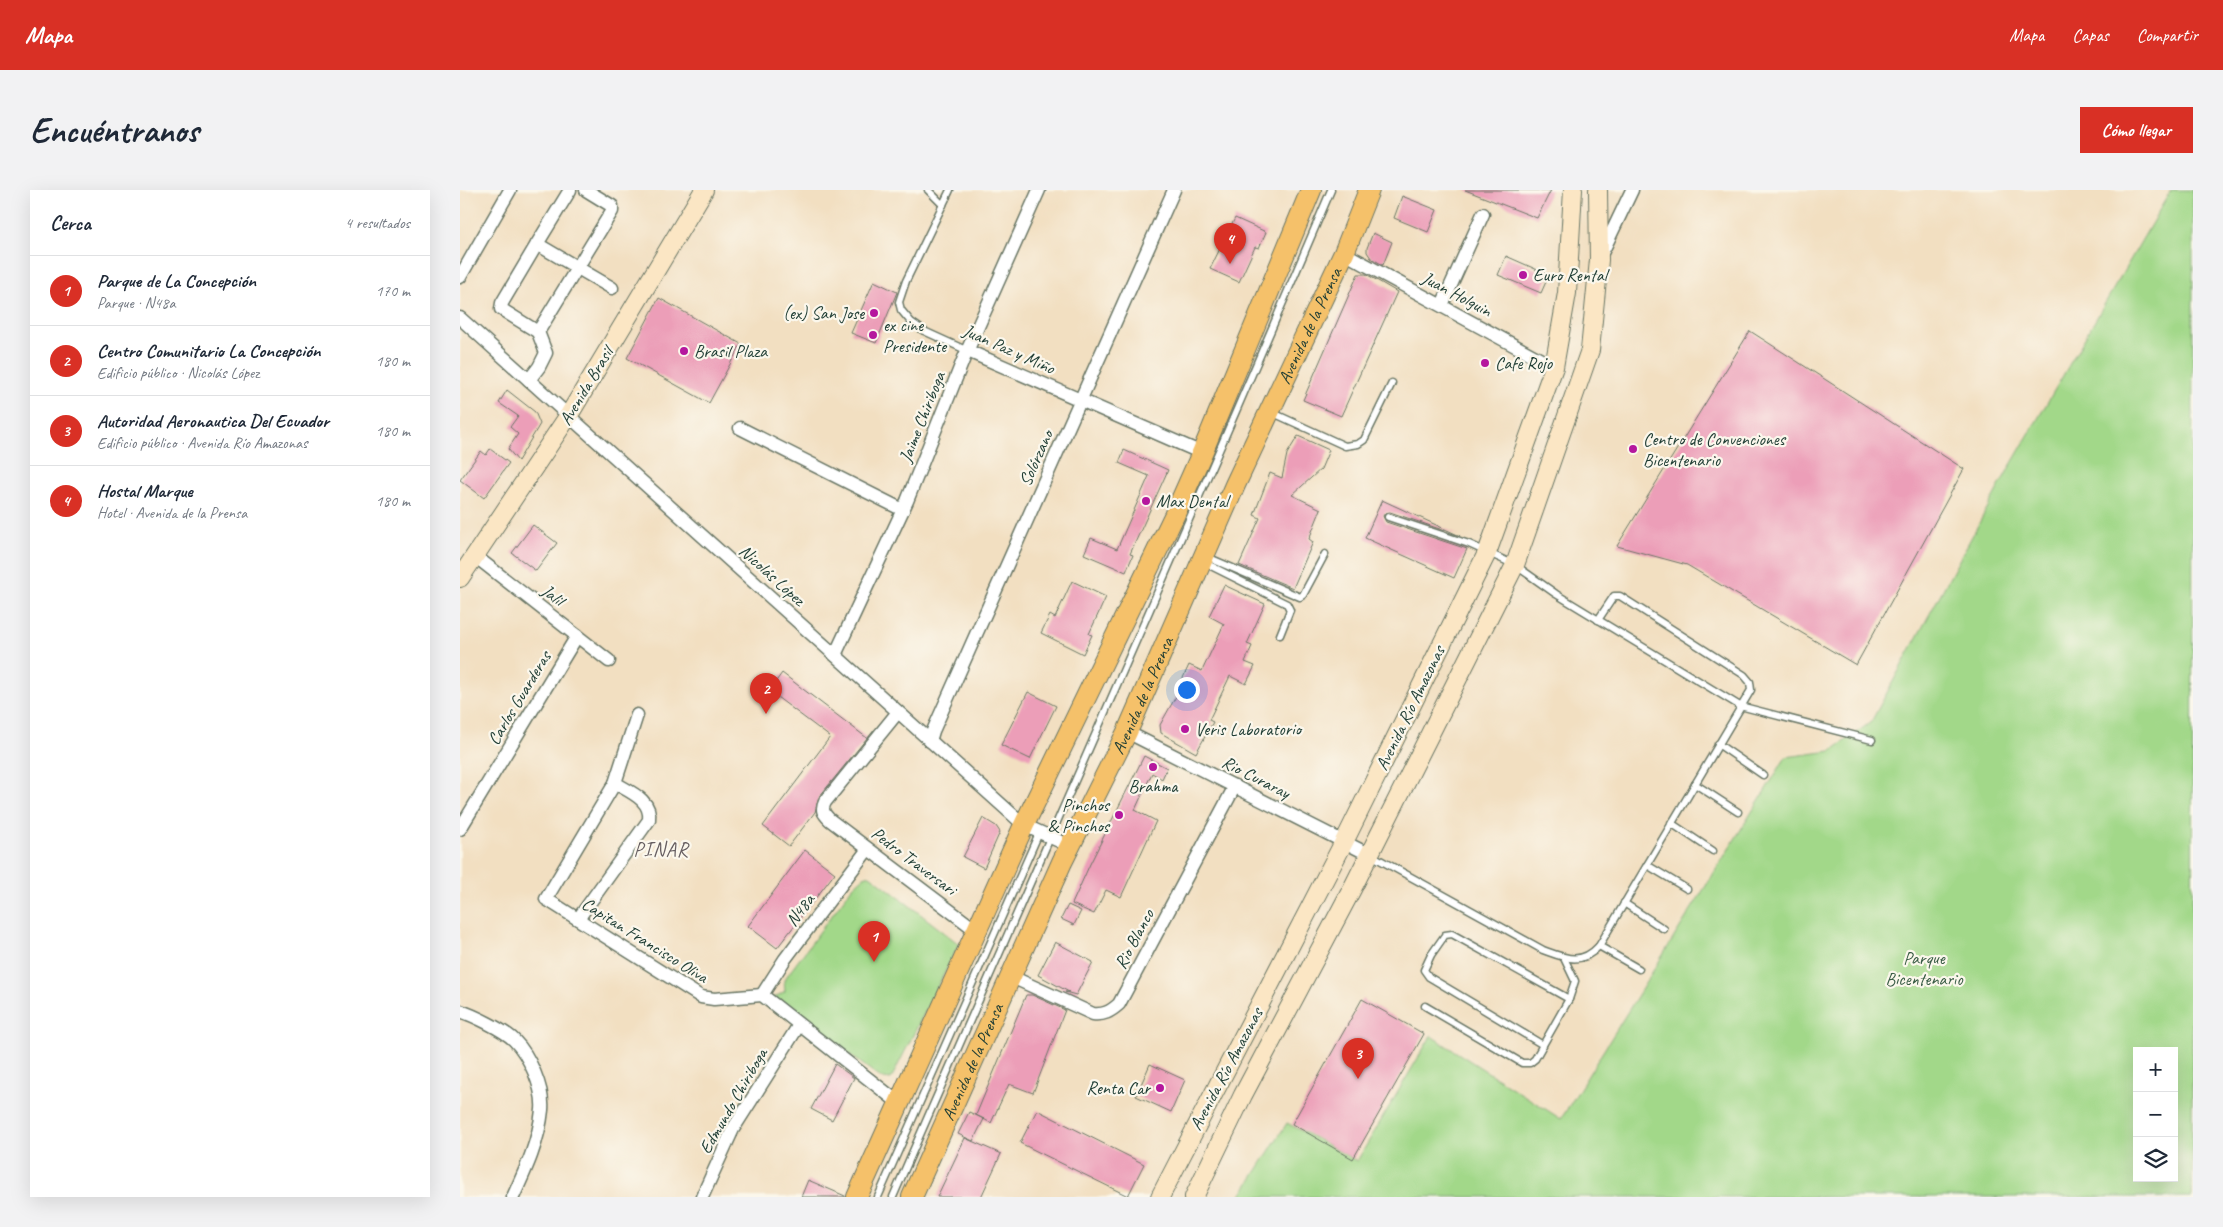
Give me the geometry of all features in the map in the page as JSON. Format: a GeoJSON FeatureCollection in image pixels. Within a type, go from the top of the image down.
{"type":"FeatureCollection","features":[{"type":"Feature","properties":{"kind":"main road","name":"Avenida Brasil"},"geometry":{"type":"LineString","coordinates":[[460,578],[569,416],[704,190]]}},
{"type":"Feature","properties":{"kind":"main road"},"geometry":{"type":"LineString","coordinates":[[858,1197],[898,1103],[977,930],[1037,832],[1202,453],[1311,190]]}},
{"type":"Feature","properties":{"kind":"main road","name":"Avenida de la Prensa"},"geometry":{"type":"LineString","coordinates":[[912,1197],[1070,846],[1127,732],[1203,558],[1344,253],[1369,190]]}},
{"type":"Feature","properties":{"kind":"main road","name":"Avenida Río Amazonas"},"geometry":{"type":"LineString","coordinates":[[1160,1197],[1344,841],[1487,553],[1554,367],[1567,293],[1573,190]]}},
{"type":"Feature","properties":{"kind":"main road","name":"Avenida Río Amazonas"},"geometry":{"type":"LineString","coordinates":[[1194,1197],[1243,1095],[1370,855],[1515,565],[1590,350],[1599,260],[1598,190]]}},
{"type":"Feature","properties":{"kind":"main road"},"geometry":{"type":"LineString","coordinates":[[1219,1085],[1243,1095]]}},
{"type":"Feature","properties":{"kind":"street"},"geometry":{"type":"LineString","coordinates":[[460,277],[510,190]]}},
{"type":"Feature","properties":{"kind":"street"},"geometry":{"type":"LineString","coordinates":[[529,380],[546,354],[538,332],[502,310],[502,303],[570,190]]}},
{"type":"Feature","properties":{"kind":"street"},"geometry":{"type":"LineString","coordinates":[[538,332],[613,208],[586,190]]}},
{"type":"Feature","properties":{"kind":"street","name":"Jaime Chiriboga"},"geometry":{"type":"LineString","coordinates":[[835,655],[903,510],[968,351],[1039,190]]}},
{"type":"Feature","properties":{"kind":"street","name":"Solórzano"},"geometry":{"type":"LineString","coordinates":[[930,741],[1174,190]]}},
{"type":"Feature","properties":{"kind":"street"},"geometry":{"type":"LineString","coordinates":[[1599,260],[1632,190]]}},
{"type":"Feature","properties":{"kind":"street"},"geometry":{"type":"LineString","coordinates":[[1442,305],[1483,214]]}},
{"type":"Feature","properties":{"kind":"street"},"geometry":{"type":"LineString","coordinates":[[537,244],[612,288]]}},
{"type":"Feature","properties":{"kind":"street","name":"Juan Holguin"},"geometry":{"type":"LineString","coordinates":[[1344,253],[1554,367]]}},
{"type":"Feature","properties":{"kind":"street","name":"Nicolás López"},"geometry":{"type":"LineString","coordinates":[[460,318],[930,741],[1037,832],[1070,846]]}},
{"type":"Feature","properties":{"kind":"street","name":"Juan Paz y Miño"},"geometry":{"type":"LineString","coordinates":[[968,351],[1202,453]]}},
{"type":"Feature","properties":{"kind":"street"},"geometry":{"type":"LineString","coordinates":[[740,428],[903,510]]}},
{"type":"Feature","properties":{"kind":"street","name":"Jalil"},"geometry":{"type":"LineString","coordinates":[[475,556],[609,661]]}},
{"type":"Feature","properties":{"kind":"street","name":"Carlos Guarderas"},"geometry":{"type":"LineString","coordinates":[[460,829],[577,636]]}},
{"type":"Feature","properties":{"kind":"street","name":"Pedro Traversari"},"geometry":{"type":"LineString","coordinates":[[898,712],[825,802],[822,810],[830,820],[977,930]]}},
{"type":"Feature","properties":{"kind":"street","name":"Capitan Francisco Oliva"},"geometry":{"type":"LineString","coordinates":[[637,715],[615,782],[546,899],[700,997],[714,999],[762,995]]}},
{"type":"Feature","properties":{"kind":"street","name":"Rio Curaray"},"geometry":{"type":"LineString","coordinates":[[1127,732],[1370,855]]}},
{"type":"Feature","properties":{"kind":"street"},"geometry":{"type":"LineString","coordinates":[[578,919],[649,820],[648,808],[644,802],[615,782]]}},
{"type":"Feature","properties":{"kind":"street","name":"Rio Blanco"},"geometry":{"type":"LineString","coordinates":[[1012,977],[1093,1014],[1105,1014],[1112,1010],[1119,1004],[1235,786]]}},
{"type":"Feature","properties":{"kind":"street","name":"N48a"},"geometry":{"type":"LineString","coordinates":[[762,995],[785,959],[868,849]]}},
{"type":"Feature","properties":{"kind":"street"},"geometry":{"type":"LineString","coordinates":[[762,995],[898,1103]]}},
{"type":"Feature","properties":{"kind":"street"},"geometry":{"type":"LineString","coordinates":[[464,1012],[514,1039],[535,1070],[542,1108],[534,1148],[513,1197]]}},
{"type":"Feature","properties":{"kind":"street","name":"Edmundo Chiriboga"},"geometry":{"type":"LineString","coordinates":[[702,1197],[733,1129],[799,1025]]}},
{"type":"Feature","properties":{"kind":"lane"},"geometry":{"type":"LineString","coordinates":[[928,190],[943,205]]}},
{"type":"Feature","properties":{"kind":"lane","name":"Juan Paz y Miño"},"geometry":{"type":"LineString","coordinates":[[950,190],[906,281],[899,302],[901,310],[911,322],[924,331],[968,351]]}},
{"type":"Feature","properties":{"kind":"lane"},"geometry":{"type":"LineString","coordinates":[[878,1197],[1037,832],[1223,445],[1331,190]]}},
{"type":"Feature","properties":{"kind":"lane"},"geometry":{"type":"LineString","coordinates":[[1270,411],[1345,446],[1351,446],[1364,440],[1392,383]]}},
{"type":"Feature","properties":{"kind":"lane"},"geometry":{"type":"LineString","coordinates":[[1388,516],[1469,544],[1515,565],[1556,594],[1740,706],[1872,740]]}},
{"type":"Feature","properties":{"kind":"lane"},"geometry":{"type":"LineString","coordinates":[[1203,558],[1300,597],[1325,554]]}},
{"type":"Feature","properties":{"kind":"lane"},"geometry":{"type":"LineString","coordinates":[[1203,558],[1287,604],[1290,610],[1280,635]]}},
{"type":"Feature","properties":{"kind":"lane"},"geometry":{"type":"LineString","coordinates":[[1370,855],[1543,950],[1564,958],[1582,959],[1592,954],[1599,946],[1751,690],[1750,682],[1744,675],[1620,596],[1614,596],[1598,620]]}},
{"type":"Feature","properties":{"kind":"lane"},"geometry":{"type":"LineString","coordinates":[[1718,744],[1763,775]]}},
{"type":"Feature","properties":{"kind":"lane"},"geometry":{"type":"LineString","coordinates":[[1694,784],[1738,812]]}},
{"type":"Feature","properties":{"kind":"lane"},"geometry":{"type":"LineString","coordinates":[[1671,823],[1713,851]]}},
{"type":"Feature","properties":{"kind":"lane"},"geometry":{"type":"LineString","coordinates":[[893,1197],[1037,832]]}},
{"type":"Feature","properties":{"kind":"lane"},"geometry":{"type":"LineString","coordinates":[[1647,865],[1687,889]]}},
{"type":"Feature","properties":{"kind":"lane"},"geometry":{"type":"LineString","coordinates":[[1624,903],[1664,929]]}},
{"type":"Feature","properties":{"kind":"lane"},"geometry":{"type":"LineString","coordinates":[[1543,1045],[1429,977],[1424,970],[1431,955],[1445,934],[1452,934],[1569,1000]]}},
{"type":"Feature","properties":{"kind":"lane"},"geometry":{"type":"LineString","coordinates":[[1599,946],[1639,970]]}},
{"type":"Feature","properties":{"kind":"lane"},"geometry":{"type":"LineString","coordinates":[[1426,1006],[1522,1063],[1530,1063],[1535,1059],[1569,1000],[1575,981],[1564,958]]}},
{"type":"Feature","properties":{"kind":"green space","name":"Parque Bicentenario"},"geometry":{"type":"Polygon","coordinates":[[[2171,190],[2193,190],[2192,1197],[1240,1197],[1287,1123],[1357,1161],[1431,1036],[1561,1119],[1786,757],[1831,751],[1871,722],[2008,470],[2171,190]]]}},
{"type":"Feature","properties":{"kind":"green space"},"geometry":{"type":"Polygon","coordinates":[[[870,875],[959,944],[891,1079],[881,1078],[774,998],[785,991],[784,980],[852,888],[864,877],[870,875]]]}},
{"type":"Feature","properties":{"kind":"building"},"geometry":{"type":"Polygon","coordinates":[[[1465,190],[1551,190],[1537,218],[1465,190]]]}},
{"type":"Feature","properties":{"kind":"building"},"geometry":{"type":"Polygon","coordinates":[[[1402,196],[1437,210],[1428,232],[1394,218],[1402,196]]]}},
{"type":"Feature","properties":{"kind":"building"},"geometry":{"type":"Polygon","coordinates":[[[1235,218],[1266,232],[1259,248],[1255,247],[1239,282],[1210,269],[1235,218]]]}},
{"type":"Feature","properties":{"kind":"building"},"geometry":{"type":"Polygon","coordinates":[[[1373,233],[1392,242],[1383,265],[1371,258],[1367,252],[1373,233]]]}},
{"type":"Feature","properties":{"kind":"building","name":"Euro Rental"},"geometry":{"type":"Polygon","coordinates":[[[1506,256],[1549,275],[1541,293],[1498,275],[1506,256]]]}},
{"type":"Feature","properties":{"kind":"building"},"geometry":{"type":"Polygon","coordinates":[[[1358,274],[1366,274],[1397,292],[1341,416],[1303,400],[1358,274]]]}},
{"type":"Feature","properties":{"kind":"building","name":"(ex) San Jose"},"geometry":{"type":"Polygon","coordinates":[[[874,281],[897,292],[876,343],[851,333],[874,281]]]}},
{"type":"Feature","properties":{"kind":"building","name":"Brasil Plaza"},"geometry":{"type":"Polygon","coordinates":[[[659,298],[741,344],[709,403],[627,358],[659,298]]]}},
{"type":"Feature","properties":{"kind":"building"},"geometry":{"type":"Polygon","coordinates":[[[1750,331],[1964,469],[1856,665],[1687,565],[1617,546],[1750,331]]]}},
{"type":"Feature","properties":{"kind":"building"},"geometry":{"type":"Polygon","coordinates":[[[507,390],[535,412],[540,424],[518,461],[508,449],[518,434],[510,427],[518,416],[499,403],[507,390]]]}},
{"type":"Feature","properties":{"kind":"building"},"geometry":{"type":"Polygon","coordinates":[[[1298,436],[1329,450],[1321,469],[1292,495],[1321,509],[1309,539],[1313,542],[1293,588],[1239,565],[1260,518],[1254,515],[1270,473],[1282,478],[1287,454],[1298,436]]]}},
{"type":"Feature","properties":{"kind":"building"},"geometry":{"type":"Polygon","coordinates":[[[490,449],[509,463],[484,498],[460,480],[481,451],[486,455],[490,449]]]}},
{"type":"Feature","properties":{"kind":"building"},"geometry":{"type":"Polygon","coordinates":[[[1124,450],[1168,470],[1130,554],[1133,555],[1126,572],[1084,554],[1091,538],[1117,549],[1149,476],[1119,463],[1124,450]]]}},
{"type":"Feature","properties":{"kind":"building"},"geometry":{"type":"Polygon","coordinates":[[[1382,500],[1460,536],[1390,512],[1385,513],[1383,516],[1386,522],[1467,549],[1454,578],[1365,538],[1382,500]]]}},
{"type":"Feature","properties":{"kind":"building"},"geometry":{"type":"Polygon","coordinates":[[[533,525],[557,543],[536,571],[512,553],[533,525]]]}},
{"type":"Feature","properties":{"kind":"building"},"geometry":{"type":"Polygon","coordinates":[[[1072,581],[1106,597],[1089,634],[1092,635],[1083,654],[1041,633],[1050,615],[1055,618],[1072,581]]]}},
{"type":"Feature","properties":{"kind":"building"},"geometry":{"type":"Polygon","coordinates":[[[1224,585],[1265,604],[1247,644],[1252,646],[1245,662],[1255,666],[1246,684],[1230,676],[1209,720],[1213,722],[1196,753],[1161,733],[1160,725],[1179,691],[1177,691],[1189,665],[1202,671],[1224,624],[1209,616],[1224,585]]]}},
{"type":"Feature","properties":{"kind":"building"},"geometry":{"type":"Polygon","coordinates":[[[782,673],[867,738],[819,797],[815,812],[789,846],[763,826],[830,737],[769,691],[782,673]]]}},
{"type":"Feature","properties":{"kind":"building"},"geometry":{"type":"Polygon","coordinates":[[[1028,692],[1056,706],[1030,759],[1001,745],[1028,692]]]}},
{"type":"Feature","properties":{"kind":"building"},"geometry":{"type":"Polygon","coordinates":[[[1144,756],[1167,768],[1162,779],[1152,773],[1135,810],[1156,821],[1121,897],[1106,890],[1094,914],[1072,904],[1144,756]]]}},
{"type":"Feature","properties":{"kind":"building"},"geometry":{"type":"Polygon","coordinates":[[[983,818],[996,826],[1000,832],[984,868],[963,857],[983,818]]]}},
{"type":"Feature","properties":{"kind":"building"},"geometry":{"type":"Polygon","coordinates":[[[805,850],[835,873],[777,948],[748,926],[805,850]]]}},
{"type":"Feature","properties":{"kind":"building"},"geometry":{"type":"Polygon","coordinates":[[[1068,905],[1081,911],[1074,925],[1061,919],[1068,905]]]}},
{"type":"Feature","properties":{"kind":"building"},"geometry":{"type":"Polygon","coordinates":[[[1055,942],[1093,962],[1076,995],[1065,992],[1069,992],[1038,975],[1055,942]]]}},
{"type":"Feature","properties":{"kind":"building"},"geometry":{"type":"Polygon","coordinates":[[[1026,995],[1032,995],[1065,1010],[1033,1093],[1009,1084],[991,1123],[976,1115],[1026,995]]]}},
{"type":"Feature","properties":{"kind":"building"},"geometry":{"type":"Polygon","coordinates":[[[1362,999],[1424,1034],[1353,1159],[1292,1124],[1362,999]]]}},
{"type":"Feature","properties":{"kind":"building"},"geometry":{"type":"Polygon","coordinates":[[[835,1064],[854,1078],[832,1120],[811,1109],[835,1064]]]}},
{"type":"Feature","properties":{"kind":"building","name":"Renta Car"},"geometry":{"type":"Polygon","coordinates":[[[1150,1064],[1185,1080],[1171,1112],[1136,1096],[1150,1064]]]}},
{"type":"Feature","properties":{"kind":"building"},"geometry":{"type":"Polygon","coordinates":[[[1037,1110],[1144,1164],[1128,1196],[1020,1143],[1037,1110]]]}},
{"type":"Feature","properties":{"kind":"building"},"geometry":{"type":"Polygon","coordinates":[[[969,1112],[984,1119],[973,1141],[958,1134],[969,1112]]]}},
{"type":"Feature","properties":{"kind":"building"},"geometry":{"type":"Polygon","coordinates":[[[965,1138],[1001,1154],[981,1197],[937,1197],[965,1138]]]}},
{"type":"Feature","properties":{"kind":"building"},"geometry":{"type":"Polygon","coordinates":[[[808,1180],[845,1196],[845,1197],[801,1197],[808,1180]]]}},
{"type":"Feature","properties":{"kind":"place","name":"Hostal Marque"},"geometry":{"type":"Point","coordinates":[1230,264]}},
{"type":"Feature","properties":{"kind":"place","name":"Euro Rental"},"geometry":{"type":"Point","coordinates":[1523,275]}},
{"type":"Feature","properties":{"kind":"place","name":"(ex) San Jose"},"geometry":{"type":"Point","coordinates":[874,313]}},
{"type":"Feature","properties":{"kind":"place","name":"ex cine Presidente"},"geometry":{"type":"Point","coordinates":[873,335]}},
{"type":"Feature","properties":{"kind":"place","name":"Brasil Plaza"},"geometry":{"type":"Point","coordinates":[684,351]}},
{"type":"Feature","properties":{"kind":"place","name":"Cafe Rojo"},"geometry":{"type":"Point","coordinates":[1485,363]}},
{"type":"Feature","properties":{"kind":"place","name":"Centro de Convenciones Bicentenario"},"geometry":{"type":"Point","coordinates":[1633,449]}},
{"type":"Feature","properties":{"kind":"place","name":"Max Dental"},"geometry":{"type":"Point","coordinates":[1146,501]}},
{"type":"Feature","properties":{"kind":"place","name":"Centro Comunitario La Concepción"},"geometry":{"type":"Point","coordinates":[766,714]}},
{"type":"Feature","properties":{"kind":"place","name":"Veris Laboratorio"},"geometry":{"type":"Point","coordinates":[1185,729]}},
{"type":"Feature","properties":{"kind":"place","name":"Brahma"},"geometry":{"type":"Point","coordinates":[1153,767]}},
{"type":"Feature","properties":{"kind":"place","name":"Pinchos & Pinchos"},"geometry":{"type":"Point","coordinates":[1119,815]}},
{"type":"Feature","properties":{"kind":"place","name":"Parque de La Concepción"},"geometry":{"type":"Point","coordinates":[874,962]}},
{"type":"Feature","properties":{"kind":"place","name":"Autoridad Aeronautica Del Ecuador"},"geometry":{"type":"Point","coordinates":[1358,1079]}},
{"type":"Feature","properties":{"kind":"place","name":"Renta Car"},"geometry":{"type":"Point","coordinates":[1160,1088]}},
{"type":"Feature","properties":{"kind":"district","name":"PINAR"},"geometry":{"type":"Point","coordinates":[661,849]}}]}
